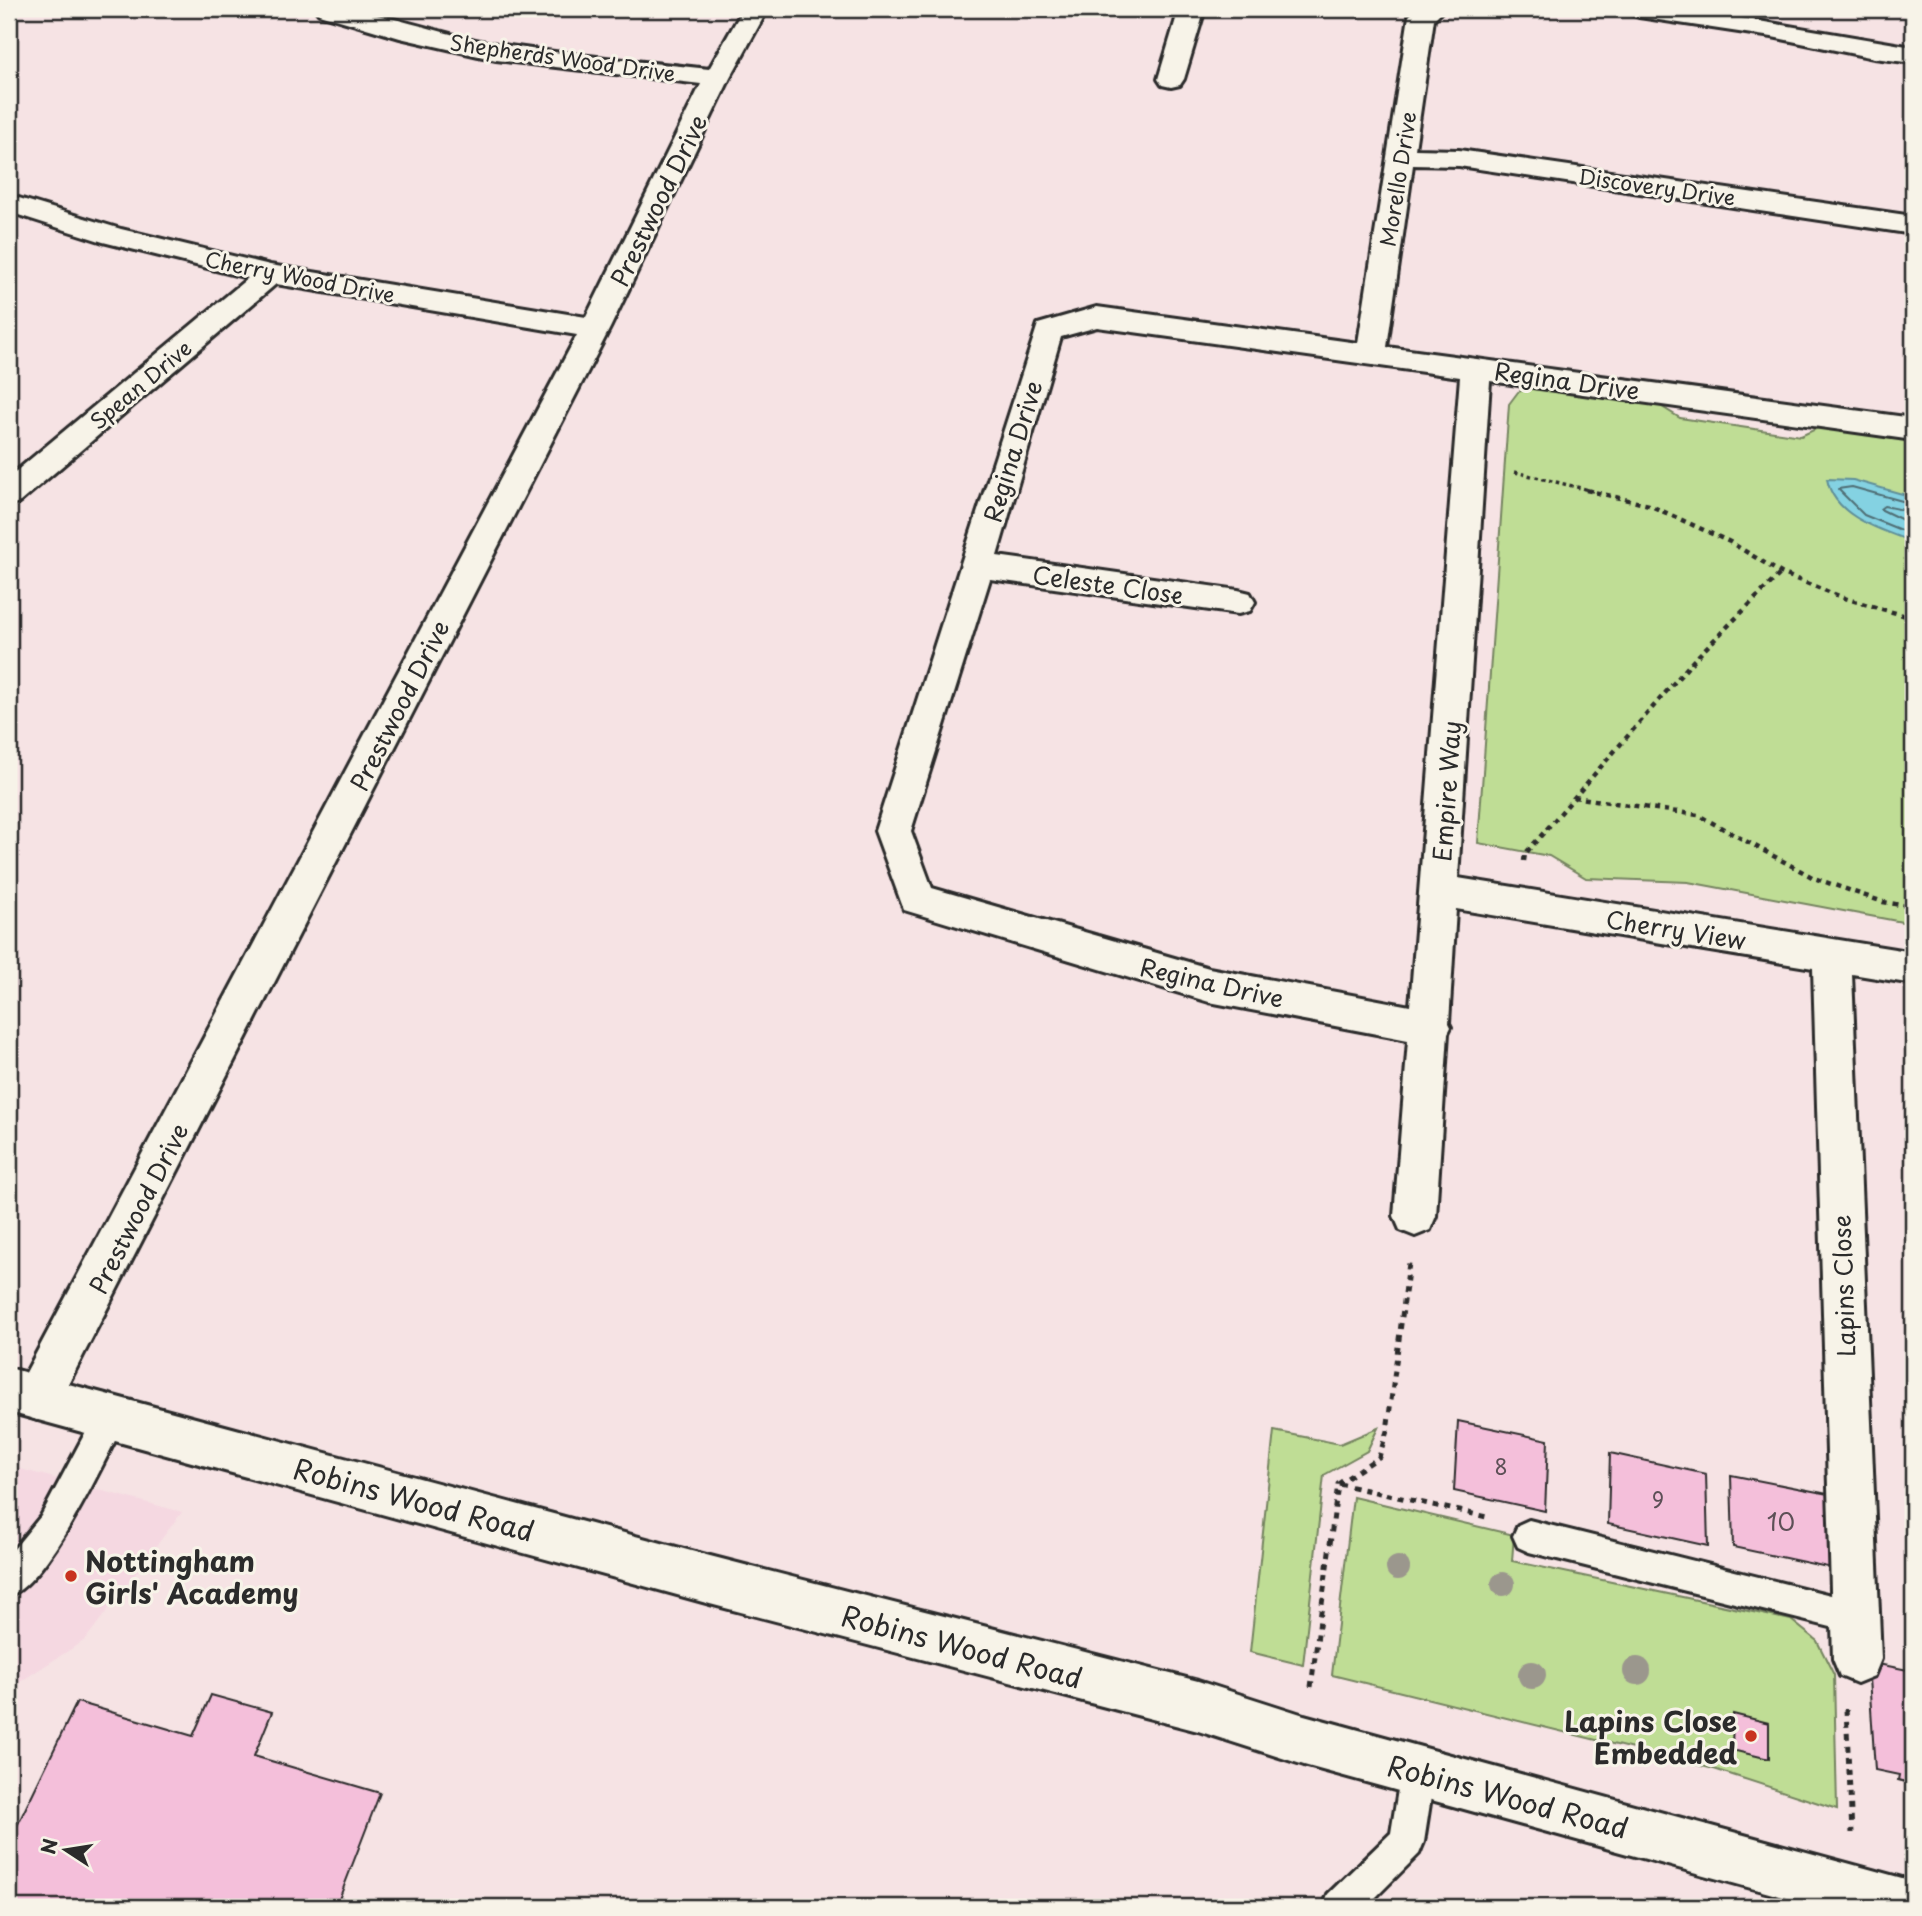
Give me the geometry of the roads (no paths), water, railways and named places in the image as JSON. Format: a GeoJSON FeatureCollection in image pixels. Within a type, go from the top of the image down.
{"type":"FeatureCollection","features":[{"type":"Feature","properties":{"kind":"street","name":"Shepherds Wood Drive"},"geometry":{"type":"LineString","coordinates":[[328,9],[409,33],[496,52],[717,78]]}},
{"type":"Feature","properties":{"kind":"street","name":"Prestwood Drive"},"geometry":{"type":"LineString","coordinates":[[23,1394],[595,328],[717,78],[755,9]]}},
{"type":"Feature","properties":{"kind":"street"},"geometry":{"type":"LineString","coordinates":[[1171,79],[1192,9]]}},
{"type":"Feature","properties":{"kind":"street","name":"Morello Drive"},"geometry":{"type":"LineString","coordinates":[[1371,354],[1422,16],[1431,9]]}},
{"type":"Feature","properties":{"kind":"street"},"geometry":{"type":"LineString","coordinates":[[1639,9],[1772,29],[1874,50],[1913,55]]}},
{"type":"Feature","properties":{"kind":"street","name":"Discovery Drive"},"geometry":{"type":"LineString","coordinates":[[1401,158],[1459,158],[1913,225]]}},
{"type":"Feature","properties":{"kind":"street","name":"Cherry Wood Drive"},"geometry":{"type":"LineString","coordinates":[[9,203],[113,236],[271,274],[595,328]]}},
{"type":"Feature","properties":{"kind":"street","name":"Spean Drive"},"geometry":{"type":"LineString","coordinates":[[9,494],[271,274]]}},
{"type":"Feature","properties":{"kind":"street","name":"Regina Drive"},"geometry":{"type":"LineString","coordinates":[[1431,1027],[1209,985],[917,899],[893,831],[978,565],[1048,331],[1097,317],[1913,429]]}},
{"type":"Feature","properties":{"kind":"street","name":"Empire Way"},"geometry":{"type":"LineString","coordinates":[[1415,1216],[1431,1027],[1438,890],[1476,367]]}},
{"type":"Feature","properties":{"kind":"street","name":"Celeste Close"},"geometry":{"type":"LineString","coordinates":[[978,565],[1238,602]]}},
{"type":"Feature","properties":{"kind":"street","name":"Cherry View"},"geometry":{"type":"LineString","coordinates":[[1438,890],[1913,968]]}},
{"type":"Feature","properties":{"kind":"street","name":"Lapins Close"},"geometry":{"type":"LineString","coordinates":[[1832,954],[1857,1659]]}},
{"type":"Feature","properties":{"kind":"street","name":"Robins Wood Road"},"geometry":{"type":"LineString","coordinates":[[23,1394],[710,1580],[1198,1706],[1304,1740],[1913,1907]]}},
{"type":"Feature","properties":{"kind":"lane"},"geometry":{"type":"LineString","coordinates":[[9,1580],[52,1527],[111,1416]]}},
{"type":"Feature","properties":{"kind":"lane"},"geometry":{"type":"LineString","coordinates":[[1529,1536],[1854,1618]]}},
{"type":"Feature","properties":{"kind":"lane"},"geometry":{"type":"LineString","coordinates":[[1342,1907],[1407,1842],[1418,1771]]}},
{"type":"Feature","properties":{"kind":"water"},"geometry":{"type":"Polygon","coordinates":[[[1827,479],[1853,480],[1913,497],[1913,542],[1874,527],[1849,512],[1831,492],[1827,479]]]}},
{"type":"Feature","properties":{"kind":"place","name":"Nottingham Girls' Academy"},"geometry":{"type":"Point","coordinates":[71,1576]}},
{"type":"Feature","properties":{"kind":"place","name":"Lapins Close Embedded"},"geometry":{"type":"Point","coordinates":[1751,1736]}}]}
